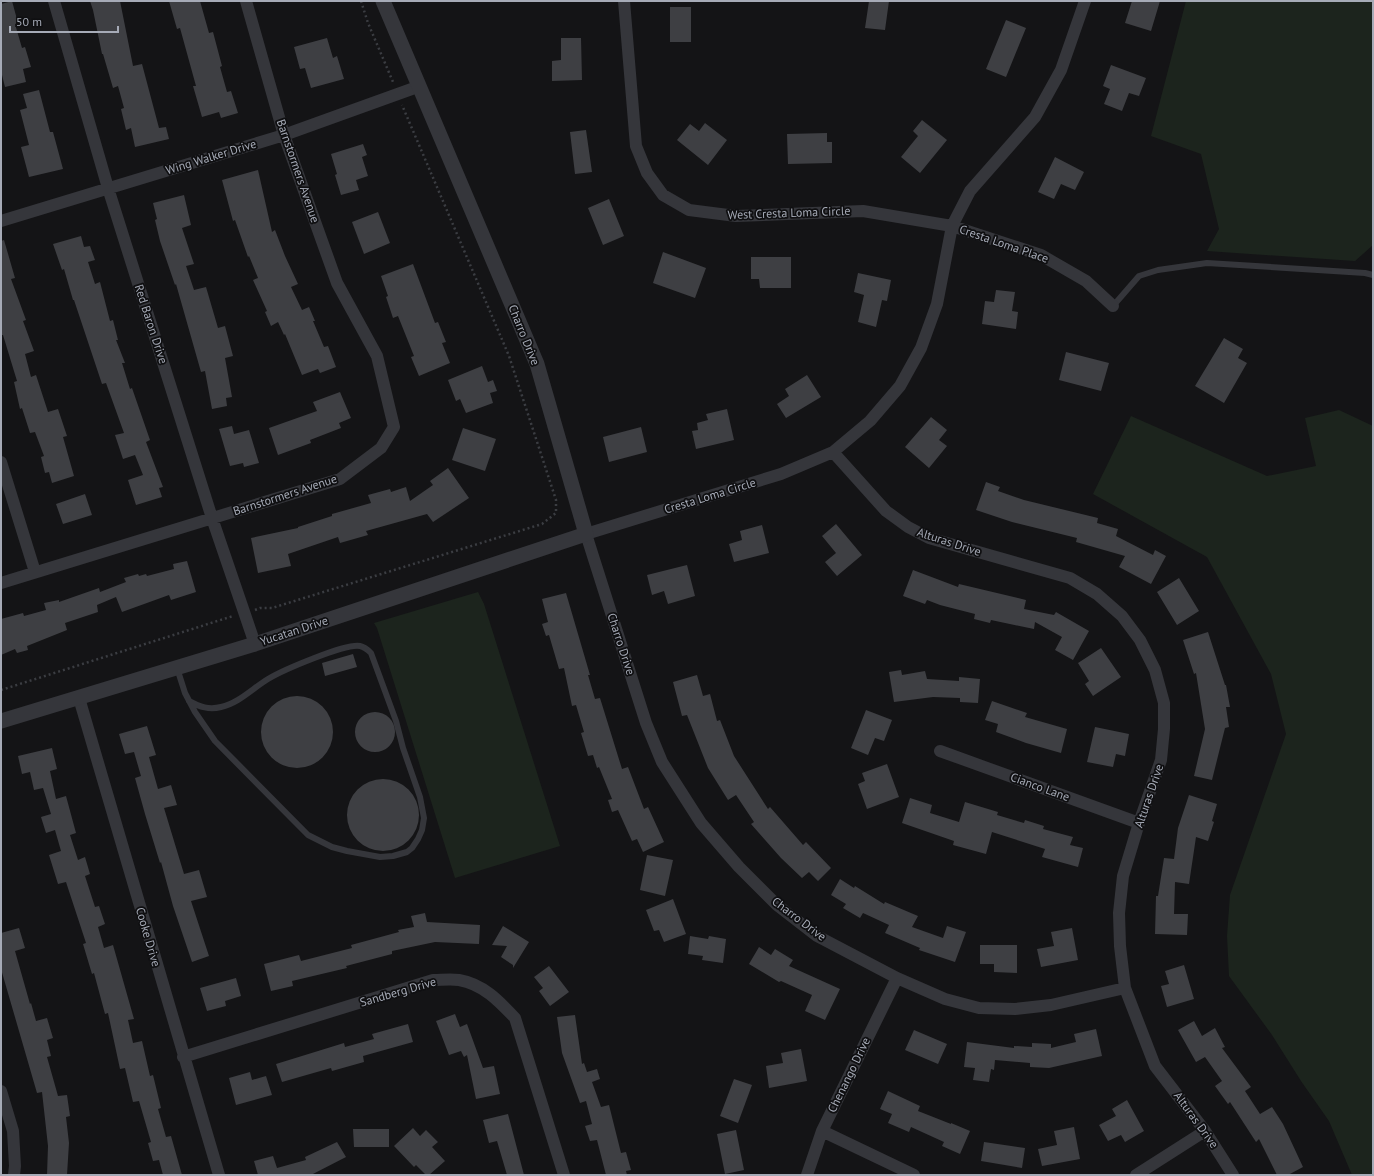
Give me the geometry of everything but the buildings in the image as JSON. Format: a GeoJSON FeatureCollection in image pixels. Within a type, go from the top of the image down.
{"type":"FeatureCollection","features":[{"type":"Feature","properties":{"kind":"street","name":"Red Baron Drive"},"geometry":{"type":"LineString","coordinates":[[54,1],[108,188],[212,518],[255,644]]}},
{"type":"Feature","properties":{"kind":"street","name":"Barnstormers Avenue"},"geometry":{"type":"LineString","coordinates":[[1,583],[340,479],[381,448],[394,427],[376,356],[337,283],[284,134],[246,1]]}},
{"type":"Feature","properties":{"kind":"street","name":"Charro Drive"},"geometry":{"type":"LineString","coordinates":[[383,1],[537,364],[586,534],[646,723],[662,762],[701,823],[739,867],[777,904],[817,936],[896,978],[945,999],[979,1008],[1015,1009],[1044,1006],[1125,988]]}},
{"type":"Feature","properties":{"kind":"street","name":"West Cresta Loma Circle"},"geometry":{"type":"LineString","coordinates":[[624,1],[636,146],[647,173],[662,195],[689,210],[736,216],[863,210],[952,226]]}},
{"type":"Feature","properties":{"kind":"street","name":"Cresta Loma Circle"},"geometry":{"type":"LineString","coordinates":[[586,534],[781,474],[833,452],[870,421],[900,386],[921,348],[937,304],[952,226],[970,191],[1035,117],[1061,70],[1085,1]]}},
{"type":"Feature","properties":{"kind":"street","name":"Wing Walker Drive"},"geometry":{"type":"LineString","coordinates":[[1,221],[284,134],[420,86]]}},
{"type":"Feature","properties":{"kind":"street","name":"Cresta Loma Place"},"geometry":{"type":"LineString","coordinates":[[952,226],[1041,255],[1086,281],[1113,306]]}},
{"type":"Feature","properties":{"kind":"street","name":"Alturas Drive"},"geometry":{"type":"LineString","coordinates":[[833,452],[886,511],[908,527],[929,538],[1070,578],[1097,594],[1122,616],[1140,640],[1155,670],[1164,703],[1164,729],[1161,760],[1139,823],[1124,876],[1119,913],[1120,946],[1125,988],[1155,1066],[1205,1132],[1233,1175]]}},
{"type":"Feature","properties":{"kind":"street"},"geometry":{"type":"LineString","coordinates":[[1,462],[35,572]]}},
{"type":"Feature","properties":{"kind":"street","name":"Yucatan Drive"},"geometry":{"type":"LineString","coordinates":[[1,721],[255,644],[586,534]]}},
{"type":"Feature","properties":{"kind":"street","name":"Cooke Drive"},"geometry":{"type":"LineString","coordinates":[[79,698],[218,1175]]}},
{"type":"Feature","properties":{"kind":"street","name":"Cianco Lane"},"geometry":{"type":"LineString","coordinates":[[940,751],[1139,823]]}},
{"type":"Feature","properties":{"kind":"street","name":"Chenango Drive"},"geometry":{"type":"LineString","coordinates":[[807,1175],[822,1131],[896,978]]}},
{"type":"Feature","properties":{"kind":"street","name":"Sandberg Drive"},"geometry":{"type":"LineString","coordinates":[[183,1057],[433,980],[458,980],[480,987],[499,1000],[515,1018],[564,1175]]}},
{"type":"Feature","properties":{"kind":"street"},"geometry":{"type":"LineString","coordinates":[[1,1091],[13,1131],[15,1166],[14,1175]]}},
{"type":"Feature","properties":{"kind":"street"},"geometry":{"type":"LineString","coordinates":[[822,1131],[914,1175]]}},
{"type":"Feature","properties":{"kind":"street"},"geometry":{"type":"LineString","coordinates":[[1136,1175],[1205,1132]]}},
{"type":"Feature","properties":{"kind":"lane"},"geometry":{"type":"LineString","coordinates":[[1113,306],[1139,276],[1158,270],[1208,263],[1365,273],[1373,275]]}},
{"type":"Feature","properties":{"kind":"lane"},"geometry":{"type":"LineString","coordinates":[[177,668],[189,701],[215,741],[308,835],[332,847],[380,857],[393,856],[407,852],[412,848],[418,839],[422,830],[424,818],[420,797],[403,748],[396,721],[371,653],[366,648],[360,646],[345,647],[289,668],[268,679],[249,693],[224,707],[210,709],[200,707],[189,701]]}},
{"type":"Feature","properties":{"kind":"path"},"geometry":{"type":"LineString","coordinates":[[1,690],[260,608],[272,608],[542,524],[556,514],[556,500],[509,356],[398,95],[368,23],[361,1]]}},
{"type":"Feature","properties":{"kind":"shaded area"},"geometry":{"type":"Polygon","coordinates":[[[1186,1],[1373,1],[1373,245],[1355,261],[1207,251],[1219,229],[1201,154],[1151,136],[1186,1]]]}},
{"type":"Feature","properties":{"kind":"shaded area"},"geometry":{"type":"Polygon","coordinates":[[[1339,410],[1373,426],[1373,1175],[1352,1175],[1329,1121],[1301,1081],[1272,1035],[1229,976],[1227,936],[1230,895],[1286,734],[1271,674],[1207,557],[1093,494],[1131,416],[1267,476],[1316,466],[1305,418],[1339,410]]]}},
{"type":"Feature","properties":{"kind":"shaded area"},"geometry":{"type":"Polygon","coordinates":[[[478,592],[484,604],[560,846],[455,878],[377,628],[374,623],[478,592]]]}}]}
